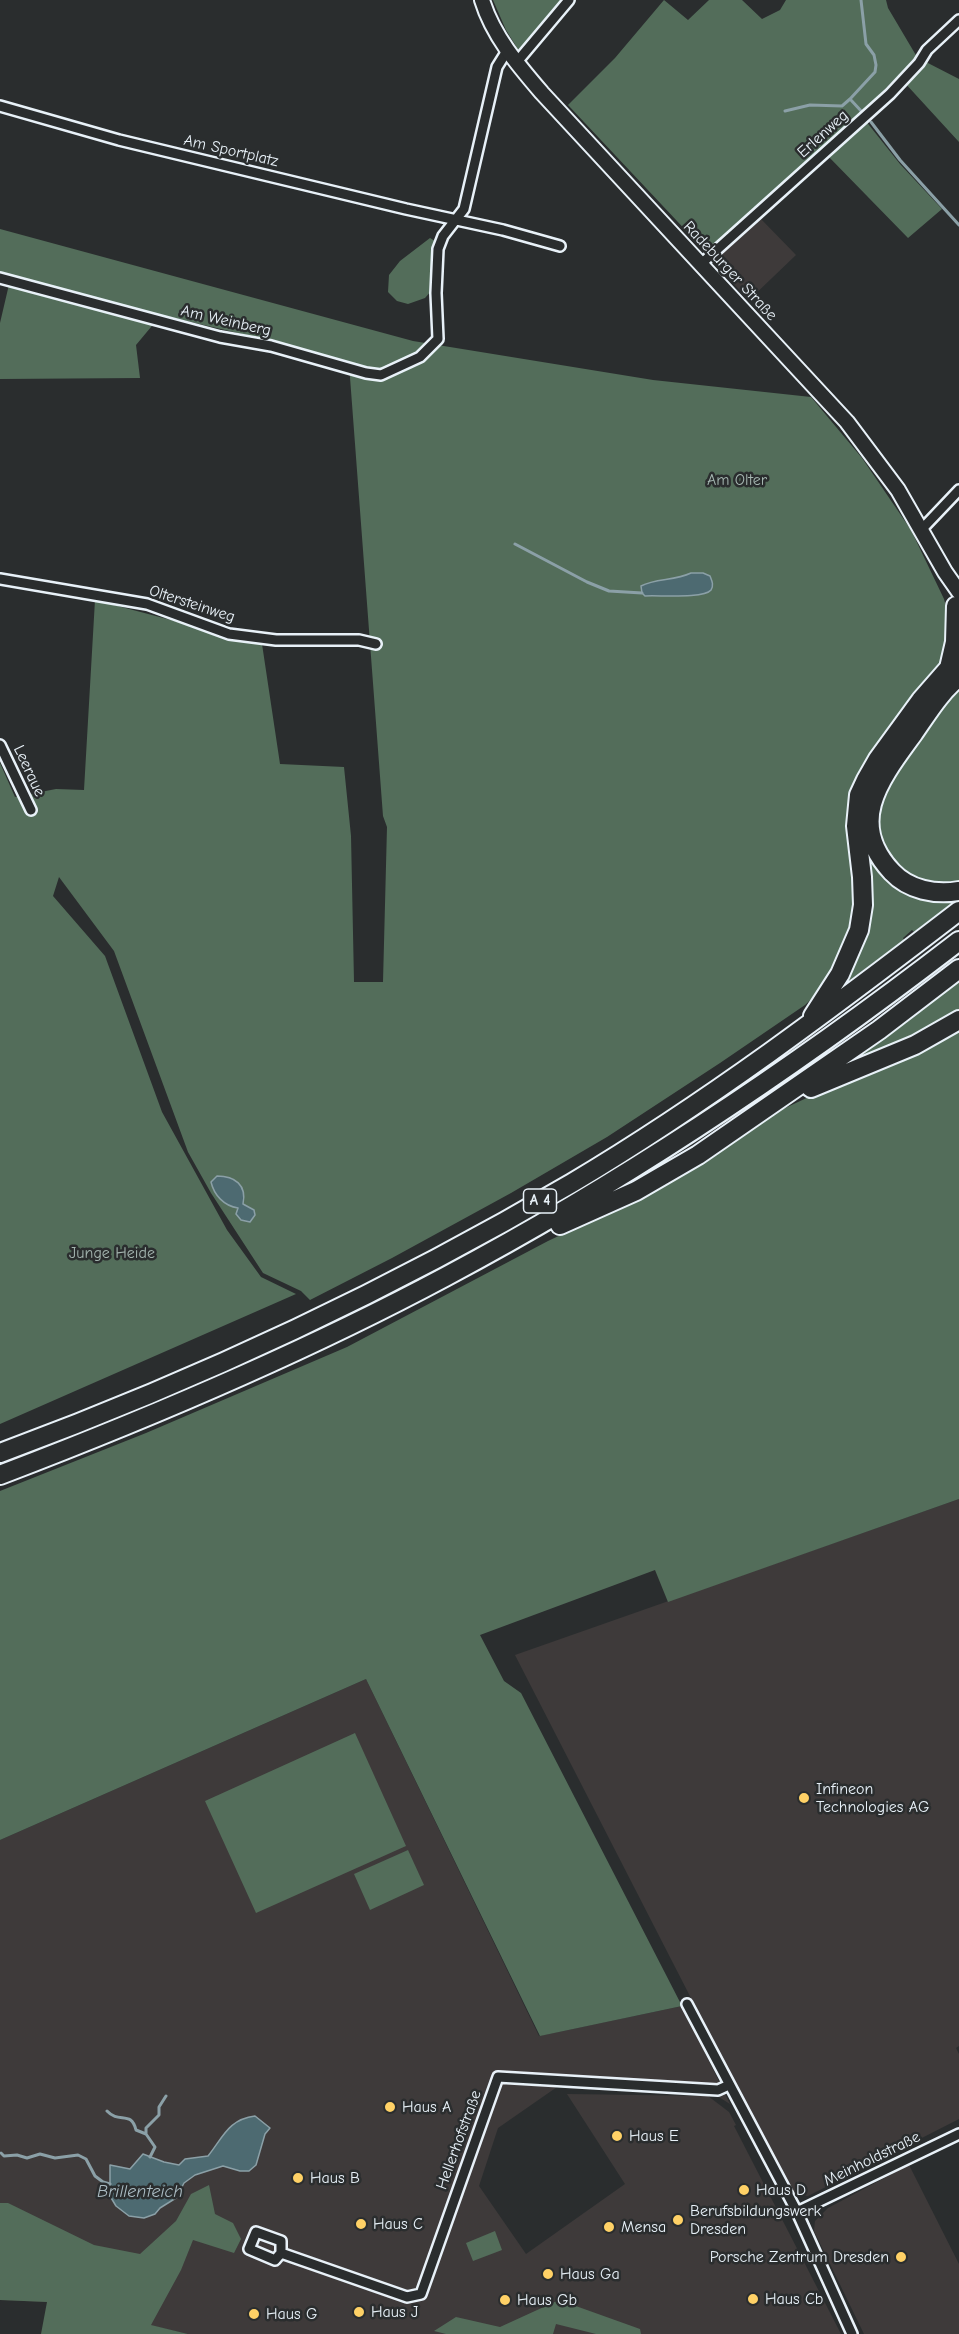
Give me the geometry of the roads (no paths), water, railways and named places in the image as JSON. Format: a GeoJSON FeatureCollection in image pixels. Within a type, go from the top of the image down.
{"type":"FeatureCollection","features":[{"type":"Feature","properties":{"kind":"highway"},"geometry":{"type":"LineString","coordinates":[[958,604],[955,642],[956,669],[943,693],[878,785],[869,814],[877,852],[881,860],[899,879],[921,890],[947,893],[959,891]]}},
{"type":"Feature","properties":{"kind":"highway"},"geometry":{"type":"LineString","coordinates":[[807,1026],[840,974],[859,930],[863,905],[856,826],[859,795],[878,759],[921,700],[956,669]]}},
{"type":"Feature","properties":{"kind":"highway","name":"A 4"},"geometry":{"type":"LineString","coordinates":[[0,1453],[183,1380],[315,1320],[437,1259],[574,1182],[728,1083],[959,911]]}},
{"type":"Feature","properties":{"kind":"highway","name":"A 4"},"geometry":{"type":"LineString","coordinates":[[0,1475],[137,1422],[293,1354],[445,1278],[521,1236],[669,1147],[737,1102],[843,1028],[959,941]]}},
{"type":"Feature","properties":{"kind":"highway"},"geometry":{"type":"LineString","coordinates":[[521,1236],[548,1230],[656,1180],[698,1155],[879,1030],[959,969]]}},
{"type":"Feature","properties":{"kind":"highway"},"geometry":{"type":"LineString","coordinates":[[771,1106],[915,1045],[959,1020]]}},
{"type":"Feature","properties":{"kind":"main road","name":"Radeburger Straße"},"geometry":{"type":"LineString","coordinates":[[482,0],[486,14],[516,63],[847,422],[898,490],[922,529],[945,572],[958,604]]}},
{"type":"Feature","properties":{"kind":"street"},"geometry":{"type":"LineString","coordinates":[[516,63],[569,0]]}},
{"type":"Feature","properties":{"kind":"street","name":"Erlenweg"},"geometry":{"type":"LineString","coordinates":[[701,264],[890,94],[919,63],[927,50],[959,20]]}},
{"type":"Feature","properties":{"kind":"street"},"geometry":{"type":"LineString","coordinates":[[457,220],[464,209],[497,67],[507,51]]}},
{"type":"Feature","properties":{"kind":"street","name":"Am Sportplatz"},"geometry":{"type":"LineString","coordinates":[[0,106],[119,141],[560,246]]}},
{"type":"Feature","properties":{"kind":"street","name":"Am Weinberg"},"geometry":{"type":"LineString","coordinates":[[0,278],[198,331],[271,346],[366,373],[381,375],[420,357],[438,339],[436,293],[438,249],[443,236],[457,220]]}},
{"type":"Feature","properties":{"kind":"street"},"geometry":{"type":"LineString","coordinates":[[922,529],[959,490]]}},
{"type":"Feature","properties":{"kind":"street","name":"Oltersteinweg"},"geometry":{"type":"LineString","coordinates":[[0,579],[147,604],[229,634],[276,640],[359,640],[376,644]]}},
{"type":"Feature","properties":{"kind":"street","name":"Leeraue"},"geometry":{"type":"LineString","coordinates":[[0,745],[31,810]]}},
{"type":"Feature","properties":{"kind":"street"},"geometry":{"type":"LineString","coordinates":[[687,2004],[797,2212],[852,2334]]}},
{"type":"Feature","properties":{"kind":"street","name":"Hellerhofstraße"},"geometry":{"type":"LineString","coordinates":[[281,2253],[407,2297],[420,2294],[498,2077],[718,2090],[729,2085]]}},
{"type":"Feature","properties":{"kind":"street","name":"Meinholdstraße"},"geometry":{"type":"LineString","coordinates":[[797,2212],[959,2134]]}},
{"type":"Feature","properties":{"kind":"water"},"geometry":{"type":"Polygon","coordinates":[[[691,573],[703,573],[710,576],[713,585],[711,590],[690,596],[645,596],[642,593],[641,586],[647,583],[691,573]]]}},
{"type":"Feature","properties":{"kind":"water"},"geometry":{"type":"Polygon","coordinates":[[[217,1176],[234,1180],[241,1187],[244,1197],[243,1204],[254,1210],[255,1215],[250,1222],[241,1220],[236,1214],[238,1208],[228,1205],[217,1195],[211,1182],[217,1176]]]}},
{"type":"Feature","properties":{"kind":"water","name":"Brillenteich"},"geometry":{"type":"Polygon","coordinates":[[[255,2116],[270,2128],[265,2134],[256,2165],[249,2171],[223,2166],[195,2175],[184,2183],[176,2198],[155,2214],[144,2218],[129,2216],[116,2206],[110,2196],[110,2165],[130,2169],[143,2154],[179,2165],[185,2159],[208,2156],[233,2125],[255,2116]]]}},
{"type":"Feature","properties":{"kind":"waterway"},"geometry":{"type":"LineString","coordinates":[[861,0],[866,44],[874,55],[876,65],[875,72],[850,99],[863,113]]}},
{"type":"Feature","properties":{"kind":"waterway"},"geometry":{"type":"LineString","coordinates":[[785,111],[810,105],[842,106],[850,99]]}},
{"type":"Feature","properties":{"kind":"waterway"},"geometry":{"type":"LineString","coordinates":[[871,122],[900,160],[959,225]]}},
{"type":"Feature","properties":{"kind":"waterway"},"geometry":{"type":"LineString","coordinates":[[515,544],[609,591],[642,593]]}},
{"type":"Feature","properties":{"kind":"waterway"},"geometry":{"type":"LineString","coordinates":[[150,2157],[155,2147],[146,2134],[146,2128],[159,2115],[159,2107],[166,2096]]}},
{"type":"Feature","properties":{"kind":"waterway"},"geometry":{"type":"LineString","coordinates":[[107,2111],[116,2117],[131,2120],[136,2130],[146,2134]]}},
{"type":"Feature","properties":{"kind":"waterway"},"geometry":{"type":"LineString","coordinates":[[1,2153],[4,2156],[17,2155],[27,2158],[40,2154],[55,2158],[78,2155],[86,2159],[95,2176],[110,2184]]}},
{"type":"Feature","properties":{"kind":"place","name":"Infineon Technologies AG"},"geometry":{"type":"Point","coordinates":[804,1798]}},
{"type":"Feature","properties":{"kind":"place","name":"Haus A"},"geometry":{"type":"Point","coordinates":[390,2107]}},
{"type":"Feature","properties":{"kind":"place","name":"Haus E"},"geometry":{"type":"Point","coordinates":[617,2136]}},
{"type":"Feature","properties":{"kind":"place","name":"Haus B"},"geometry":{"type":"Point","coordinates":[298,2178]}},
{"type":"Feature","properties":{"kind":"place","name":"Haus D"},"geometry":{"type":"Point","coordinates":[744,2190]}},
{"type":"Feature","properties":{"kind":"place","name":"Berufsbildungswerk Dresden"},"geometry":{"type":"Point","coordinates":[678,2220]}},
{"type":"Feature","properties":{"kind":"place","name":"Haus C"},"geometry":{"type":"Point","coordinates":[361,2224]}},
{"type":"Feature","properties":{"kind":"place","name":"Mensa"},"geometry":{"type":"Point","coordinates":[609,2227]}},
{"type":"Feature","properties":{"kind":"place","name":"Porsche Zentrum Dresden"},"geometry":{"type":"Point","coordinates":[901,2257]}},
{"type":"Feature","properties":{"kind":"place","name":"Haus Ga"},"geometry":{"type":"Point","coordinates":[548,2274]}},
{"type":"Feature","properties":{"kind":"place","name":"Haus Cb"},"geometry":{"type":"Point","coordinates":[753,2299]}},
{"type":"Feature","properties":{"kind":"place","name":"Haus Gb"},"geometry":{"type":"Point","coordinates":[505,2300]}},
{"type":"Feature","properties":{"kind":"place","name":"Haus J"},"geometry":{"type":"Point","coordinates":[359,2312]}},
{"type":"Feature","properties":{"kind":"place","name":"Haus G"},"geometry":{"type":"Point","coordinates":[254,2314]}},
{"type":"Feature","properties":{"kind":"park label","name":"Am Olter"},"geometry":{"type":"Point","coordinates":[737,480]}},
{"type":"Feature","properties":{"kind":"park label","name":"Junge Heide"},"geometry":{"type":"Point","coordinates":[112,1253]}}]}
